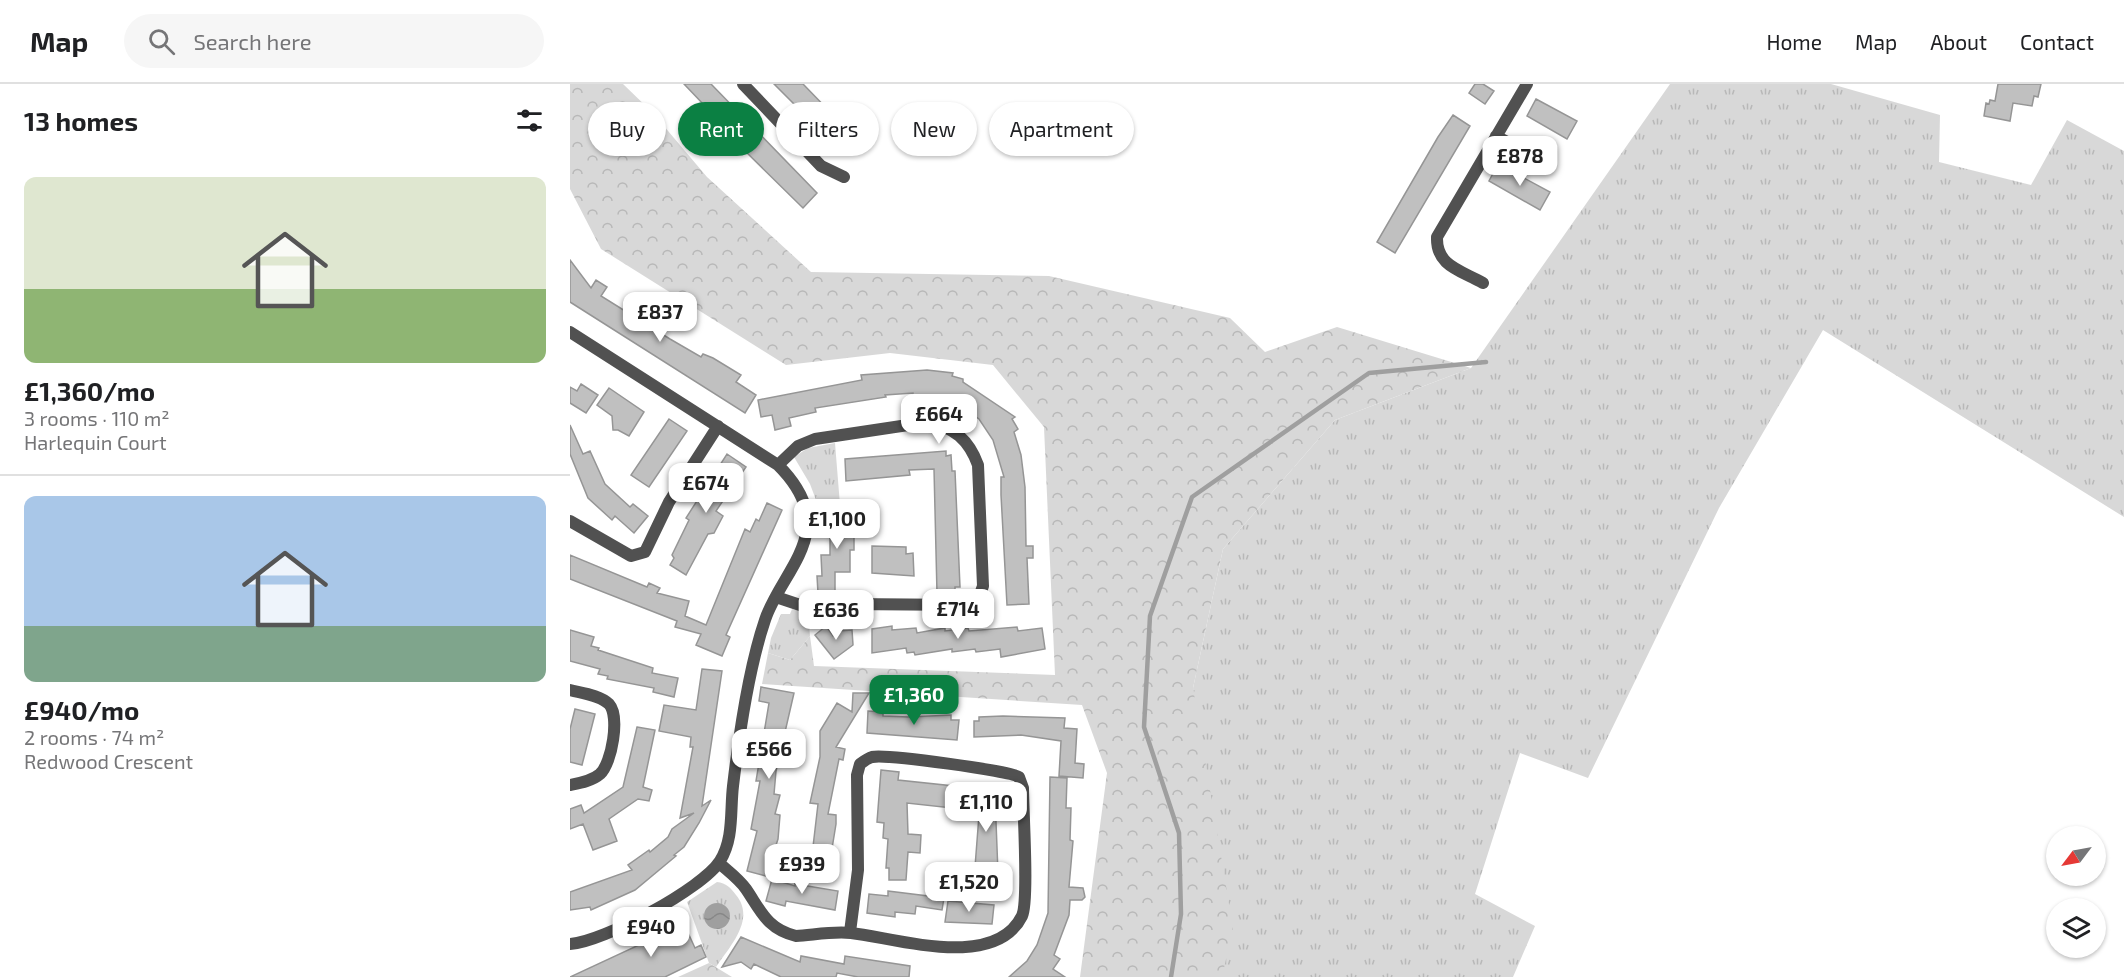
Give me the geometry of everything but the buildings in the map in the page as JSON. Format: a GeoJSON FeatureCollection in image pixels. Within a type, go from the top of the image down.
{"type":"FeatureCollection","features":[{"type":"Feature","properties":{"kind":"street"},"geometry":{"type":"LineString","coordinates":[[743,84],[821,166],[844,177]]}},
{"type":"Feature","properties":{"kind":"street"},"geometry":{"type":"LineString","coordinates":[[1483,283],[1443,261],[1437,250],[1437,237],[1527,84]]}},
{"type":"Feature","properties":{"kind":"street"},"geometry":{"type":"LineString","coordinates":[[1496,136],[1549,165]]}},
{"type":"Feature","properties":{"kind":"street"},"geometry":{"type":"LineString","coordinates":[[570,332],[778,465],[797,487],[803,500],[807,528],[803,543],[765,619],[738,747],[727,848],[719,863],[699,880],[644,916],[604,934],[570,944]]}},
{"type":"Feature","properties":{"kind":"street"},"geometry":{"type":"LineString","coordinates":[[776,597],[806,607],[849,604],[968,605],[978,600],[983,586],[978,465],[973,451],[957,432],[943,425],[928,422],[814,439],[798,446],[778,465]]}},
{"type":"Feature","properties":{"kind":"street"},"geometry":{"type":"LineString","coordinates":[[570,521],[631,556],[645,552],[669,502],[718,426]]}},
{"type":"Feature","properties":{"kind":"street"},"geometry":{"type":"LineString","coordinates":[[570,690],[604,700],[614,712],[615,720],[607,761],[602,772],[570,785]]}},
{"type":"Feature","properties":{"kind":"street"},"geometry":{"type":"LineString","coordinates":[[719,863],[746,888],[758,912],[779,930],[796,936],[850,932],[927,944],[969,947],[989,944],[1009,932],[1022,915],[1024,904],[1023,788],[1019,777],[1008,772],[968,768],[927,760],[871,757],[860,764],[857,775],[856,804],[858,870],[850,932]]}},
{"type":"Feature","properties":{"kind":"green space"},"geometry":{"type":"Polygon","coordinates":[[[570,84],[623,84],[642,102],[588,102],[588,156],[666,156],[666,129],[678,143],[678,156],[689,156],[707,177],[811,272],[1049,276],[1230,318],[1265,352],[1337,327],[1471,368],[1335,420],[1223,549],[1193,688],[1233,928],[1222,977],[1080,977],[1107,773],[1082,705],[762,684],[768,653],[790,660],[810,636],[814,666],[1055,675],[1044,427],[993,365],[890,353],[786,365],[601,249],[570,189],[570,84]]]}},
{"type":"Feature","properties":{"kind":"green space"},"geometry":{"type":"Polygon","coordinates":[[[1670,84],[1831,84],[1940,115],[1939,162],[2031,185],[2067,120],[2124,151],[2124,517],[1823,330],[1719,508],[1588,778],[1520,753],[1475,894],[1535,926],[1513,977],[1220,977],[1193,688],[1223,549],[1335,420],[1471,368],[1670,84]]]}},
{"type":"Feature","properties":{"kind":"green space"},"geometry":{"type":"Polygon","coordinates":[[[835,443],[840,505],[819,508],[810,484],[794,457],[808,448],[835,443]]]}},
{"type":"Feature","properties":{"kind":"green space"},"geometry":{"type":"Polygon","coordinates":[[[792,609],[808,613],[810,636],[790,660],[768,653],[771,638],[781,614],[790,614],[792,609]]]}},
{"type":"Feature","properties":{"kind":"green space"},"geometry":{"type":"Polygon","coordinates":[[[717,882],[732,890],[741,904],[743,913],[739,932],[716,967],[709,963],[687,902],[717,882]]]}},
{"type":"Feature","properties":{"kind":"green space"},"geometry":{"type":"Polygon","coordinates":[[[709,963],[732,977],[678,977],[709,963]]]}},
{"type":"Feature","properties":{"kind":"water"},"geometry":{"type":"Polygon","coordinates":[[[717,903],[726,907],[730,916],[726,925],[717,929],[708,925],[704,916],[708,907],[717,903]]]}},
{"type":"Feature","properties":{"kind":"waterway"},"geometry":{"type":"LineString","coordinates":[[1171,977],[1181,914],[1179,833],[1144,727],[1150,616],[1192,497],[1369,373],[1486,362]]}}]}
